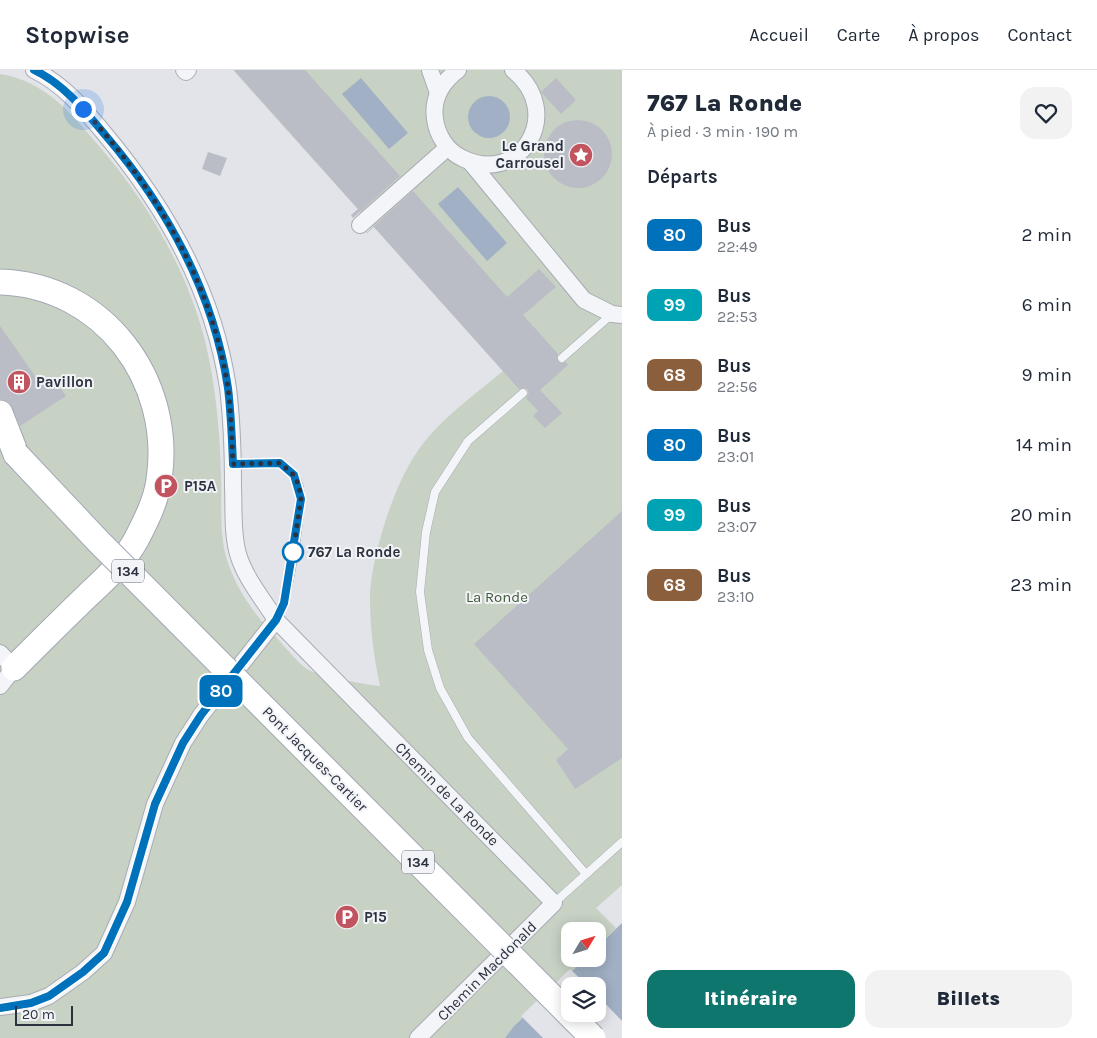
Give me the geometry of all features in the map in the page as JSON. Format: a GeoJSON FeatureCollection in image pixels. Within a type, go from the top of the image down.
{"type":"FeatureCollection","features":[{"type":"Feature","properties":{"kind":"main road"},"geometry":{"type":"LineString","coordinates":[[5,286],[52,291],[83,307],[109,328],[133,357],[152,392],[159,419],[161,460],[153,504],[126,555],[5,669]]}},
{"type":"Feature","properties":{"kind":"main road"},"geometry":{"type":"LineString","coordinates":[[0,413],[8,450]]}},
{"type":"Feature","properties":{"kind":"main road","name":"Pont Jacques-Cartier"},"geometry":{"type":"LineString","coordinates":[[0,434],[8,450],[593,1038]]}},
{"type":"Feature","properties":{"kind":"street","name":"Chemin de La Ronde"},"geometry":{"type":"LineString","coordinates":[[34,70],[56,84],[75,100],[121,152],[170,223],[187,257],[204,298],[219,346],[228,388],[233,464],[234,526],[238,555],[250,580],[276,620],[554,903]]}},
{"type":"Feature","properties":{"kind":"street"},"geometry":{"type":"LineString","coordinates":[[430,70],[438,92]]}},
{"type":"Feature","properties":{"kind":"street"},"geometry":{"type":"LineString","coordinates":[[458,70],[448,78],[438,92],[434,110],[436,127],[448,148],[456,155],[471,163],[488,165],[504,162],[518,154],[530,141],[536,126],[537,109],[533,93],[524,79],[513,70]]}},
{"type":"Feature","properties":{"kind":"street"},"geometry":{"type":"LineString","coordinates":[[360,225],[448,148]]}},
{"type":"Feature","properties":{"kind":"street"},"geometry":{"type":"LineString","coordinates":[[471,163],[584,300],[617,314]]}},
{"type":"Feature","properties":{"kind":"street"},"geometry":{"type":"LineString","coordinates":[[0,1008],[25,1004],[49,996],[83,972],[104,953],[127,902],[155,804],[183,743],[201,715],[276,620]]}},
{"type":"Feature","properties":{"kind":"street","name":"Chemin Macdonald"},"geometry":{"type":"LineString","coordinates":[[418,1038],[554,903]]}},
{"type":"Feature","properties":{"kind":"lane"},"geometry":{"type":"LineString","coordinates":[[562,358],[617,314]]}},
{"type":"Feature","properties":{"kind":"lane"},"geometry":{"type":"LineString","coordinates":[[522,393],[468,442],[436,492],[426,532],[420,592],[426,640],[440,688],[468,738],[586,874]]}},
{"type":"Feature","properties":{"kind":"lane"},"geometry":{"type":"LineString","coordinates":[[233,464],[280,463],[294,475],[299,486],[301,499],[284,603],[276,620]]}},
{"type":"Feature","properties":{"kind":"lane"},"geometry":{"type":"LineString","coordinates":[[554,903],[622,842]]}},
{"type":"Feature","properties":{"kind":"green space","name":"La Ronde"},"geometry":{"type":"Polygon","coordinates":[[[233,70],[622,70],[622,885],[596,908],[616,928],[606,938],[606,922],[561,922],[561,968],[575,968],[566,977],[561,977],[561,982],[513,1027],[505,1038],[0,1038],[0,74],[16,78],[44,91],[78,122],[133,190],[149,213],[176,262],[197,314],[212,375],[220,444],[222,529],[227,560],[241,592],[254,611],[293,656],[307,669],[334,678],[380,686],[373,643],[370,599],[378,545],[391,505],[407,469],[433,431],[503,371],[233,70]]]}},
{"type":"Feature","properties":{"kind":"water"},"geometry":{"type":"Polygon","coordinates":[[[361,78],[408,133],[389,149],[342,94],[361,78]]]}},
{"type":"Feature","properties":{"kind":"water"},"geometry":{"type":"Polygon","coordinates":[[[485,96],[493,96],[504,102],[510,117],[504,132],[493,138],[485,138],[474,132],[468,121],[468,113],[474,102],[485,96]]]}},
{"type":"Feature","properties":{"kind":"water"},"geometry":{"type":"Polygon","coordinates":[[[458,187],[507,243],[487,261],[438,204],[458,187]]]}},
{"type":"Feature","properties":{"kind":"water"},"geometry":{"type":"Polygon","coordinates":[[[622,923],[622,1038],[505,1038],[513,1027],[561,982],[561,1022],[606,1022],[606,977],[566,977],[575,968],[606,968],[606,938],[622,923]]]}},
{"type":"Feature","properties":{"kind":"pier"},"geometry":{"type":"Polygon","coordinates":[[[570,969],[578,977],[562,977],[570,969]]]}},
{"type":"Feature","properties":{"kind":"pier"},"geometry":{"type":"Polygon","coordinates":[[[561,978],[561,1022],[606,1022],[606,1004],[622,1021],[622,1038],[543,1038],[521,1016],[561,978]]]}},
{"type":"Feature","properties":{"kind":"building"},"geometry":{"type":"Polygon","coordinates":[[[234,70],[305,70],[400,176],[353,218],[351,215],[358,209],[234,70]]]}},
{"type":"Feature","properties":{"kind":"building"},"geometry":{"type":"Polygon","coordinates":[[[556,78],[576,100],[561,114],[541,92],[556,78]]]}},
{"type":"Feature","properties":{"kind":"building"},"geometry":{"type":"Polygon","coordinates":[[[578,120],[591,122],[602,130],[610,141],[612,154],[610,167],[602,178],[591,186],[578,188],[565,186],[554,178],[546,167],[544,154],[546,141],[554,130],[565,122],[578,120]]]}},
{"type":"Feature","properties":{"kind":"building"},"geometry":{"type":"Polygon","coordinates":[[[208,152],[227,158],[220,176],[202,169],[208,152]]]}},
{"type":"Feature","properties":{"kind":"building"},"geometry":{"type":"Polygon","coordinates":[[[413,191],[507,297],[539,269],[556,287],[523,315],[558,354],[558,361],[561,363],[566,362],[568,365],[540,390],[562,413],[545,428],[533,416],[538,411],[526,398],[529,392],[527,389],[519,389],[374,227],[366,233],[413,191]]]}},
{"type":"Feature","properties":{"kind":"building","name":"Pavillon"},"geometry":{"type":"Polygon","coordinates":[[[0,326],[42,386],[53,378],[66,396],[20,426],[9,402],[0,399],[0,326]]]}},
{"type":"Feature","properties":{"kind":"building"},"geometry":{"type":"Polygon","coordinates":[[[622,511],[622,758],[575,789],[556,760],[568,749],[474,644],[622,511]]]}},
{"type":"Feature","properties":{"kind":"bus line","name":"80"},"geometry":{"type":"LineString","coordinates":[[0,1008],[31,1003],[49,996],[83,972],[104,953],[127,902],[155,804],[183,743],[201,715],[276,620],[284,603],[301,499],[299,486],[294,475],[280,463],[233,464],[228,388],[219,346],[204,298],[170,223],[121,152],[92,118],[56,84],[34,70]]}},
{"type":"Feature","properties":{"kind":"place","name":"Le Grand Carrousel"},"geometry":{"type":"Point","coordinates":[581,155]}},
{"type":"Feature","properties":{"kind":"place","name":"Pavillon"},"geometry":{"type":"Point","coordinates":[19,382]}},
{"type":"Feature","properties":{"kind":"place","name":"P15A"},"geometry":{"type":"Point","coordinates":[166,486]}},
{"type":"Feature","properties":{"kind":"place","name":"767 La Ronde"},"geometry":{"type":"Point","coordinates":[293,552]}},
{"type":"Feature","properties":{"kind":"place","name":"P15"},"geometry":{"type":"Point","coordinates":[347,917]}},
{"type":"Feature","properties":{"kind":"route"},"geometry":{"type":"LineString","coordinates":[[83,109],[121,152],[148,190],[170,223],[187,257],[204,298],[219,346],[228,388],[233,464],[280,463],[294,475],[299,486],[301,499],[293,552]]}}]}
